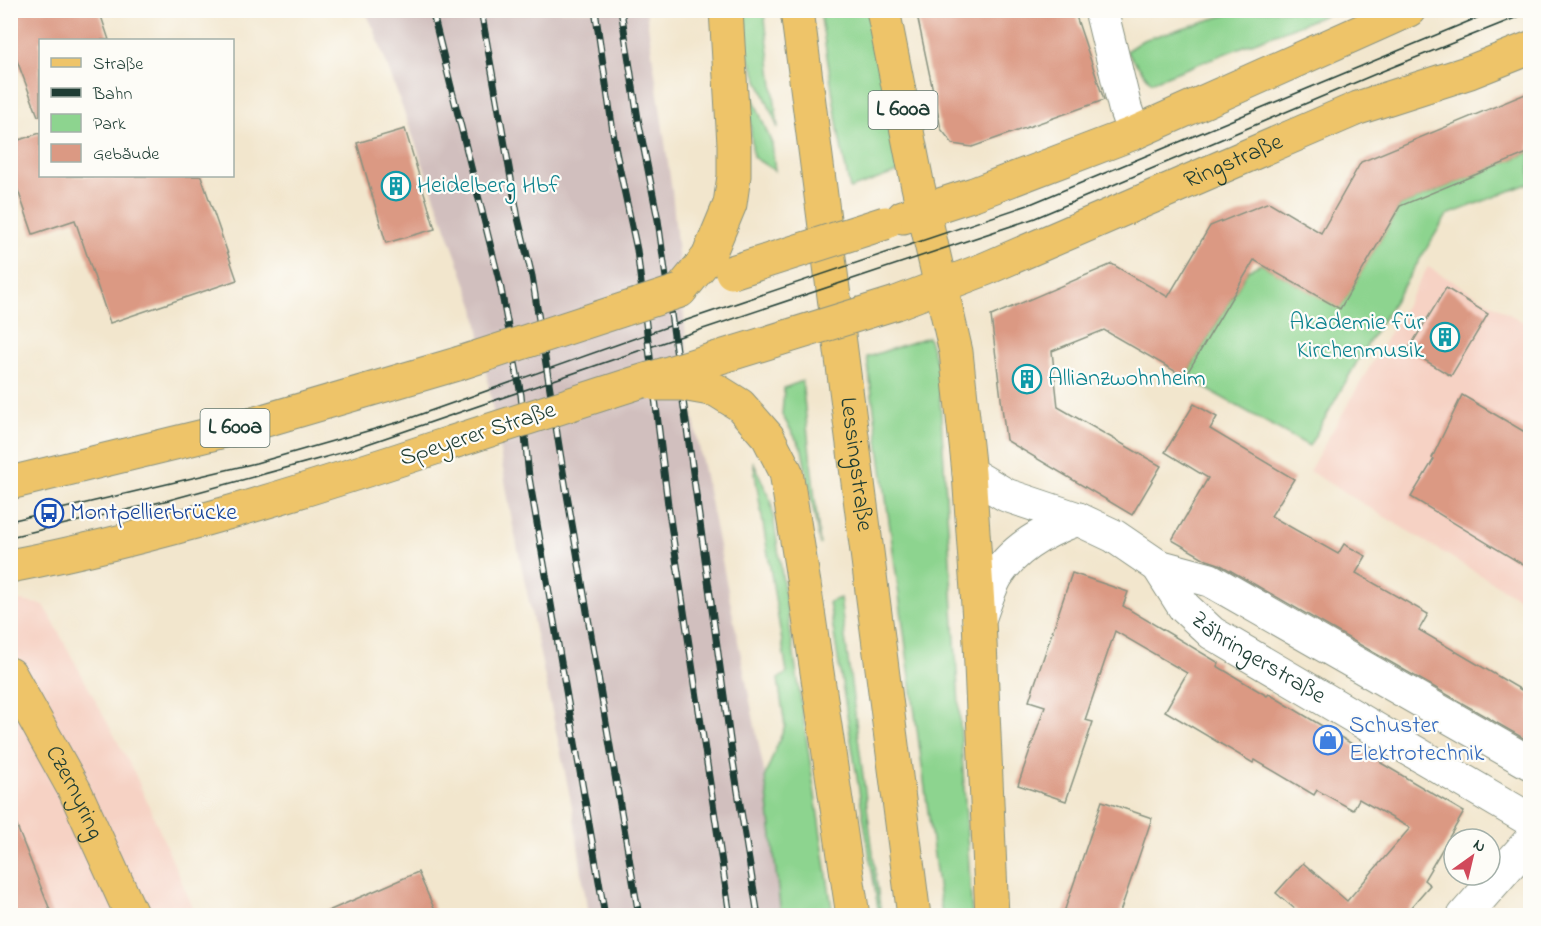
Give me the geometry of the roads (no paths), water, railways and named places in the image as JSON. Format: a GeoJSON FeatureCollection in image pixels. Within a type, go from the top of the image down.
{"type":"FeatureCollection","features":[{"type":"Feature","properties":{"kind":"main road"},"geometry":{"type":"LineString","coordinates":[[680,291],[708,256],[730,204],[734,176],[734,144],[726,10]]}},
{"type":"Feature","properties":{"kind":"main road","name":"Lessingstraße"},"geometry":{"type":"LineString","coordinates":[[797,10],[914,915]]}},
{"type":"Feature","properties":{"kind":"main road","name":"L 600a"},"geometry":{"type":"LineString","coordinates":[[10,483],[249,425],[456,364],[923,210],[883,10]]}},
{"type":"Feature","properties":{"kind":"main road"},"geometry":{"type":"LineString","coordinates":[[993,915],[979,620],[969,473],[956,351],[923,210],[974,194],[1134,133],[1409,10]]}},
{"type":"Feature","properties":{"kind":"main road","name":"Ringstraße"},"geometry":{"type":"LineString","coordinates":[[940,286],[985,269],[1358,108],[1470,72],[1530,48]]}},
{"type":"Feature","properties":{"kind":"main road","name":"Speyerer Straße"},"geometry":{"type":"LineString","coordinates":[[10,566],[182,526],[333,482],[633,384],[896,303],[940,286]]}},
{"type":"Feature","properties":{"kind":"main road"},"geometry":{"type":"LineString","coordinates":[[633,384],[682,384],[716,390],[748,412],[768,437],[786,472],[854,915]]}},
{"type":"Feature","properties":{"kind":"main road","name":"Czernyring"},"geometry":{"type":"LineString","coordinates":[[10,674],[75,791],[132,915]]}},
{"type":"Feature","properties":{"kind":"street"},"geometry":{"type":"LineString","coordinates":[[1101,10],[1125,108],[1134,133]]}},
{"type":"Feature","properties":{"kind":"street","name":"Zähringerstraße"},"geometry":{"type":"LineString","coordinates":[[969,473],[1006,495],[1078,519],[1114,536],[1158,566],[1210,580],[1530,763]]}},
{"type":"Feature","properties":{"kind":"street"},"geometry":{"type":"LineString","coordinates":[[979,620],[997,575],[1019,550],[1053,528],[1078,519]]}},
{"type":"Feature","properties":{"kind":"street","name":"Zähringerstraße"},"geometry":{"type":"LineString","coordinates":[[1158,566],[1184,607],[1212,633],[1530,820]]}},
{"type":"Feature","properties":{"kind":"street"},"geometry":{"type":"LineString","coordinates":[[1464,915],[1530,842]]}},
{"type":"Feature","properties":{"kind":"tram line"},"geometry":{"type":"LineString","coordinates":[[10,521],[256,463],[399,422],[678,323],[1028,205],[1496,10]]}},
{"type":"Feature","properties":{"kind":"tram line"},"geometry":{"type":"LineString","coordinates":[[10,537],[169,500],[344,452],[1035,218],[1385,70],[1530,12]]}},
{"type":"Feature","properties":{"kind":"railway"},"geometry":{"type":"LineString","coordinates":[[432,10],[500,284],[521,395],[529,477],[605,916]]}},
{"type":"Feature","properties":{"kind":"railway"},"geometry":{"type":"LineString","coordinates":[[481,10],[518,218],[532,276],[639,916]]}},
{"type":"Feature","properties":{"kind":"railway"},"geometry":{"type":"LineString","coordinates":[[595,10],[616,152],[637,250],[668,505],[730,916]]}},
{"type":"Feature","properties":{"kind":"railway"},"geometry":{"type":"LineString","coordinates":[[621,10],[638,119],[658,220],[733,761],[758,916]]}},
{"type":"Feature","properties":{"kind":"place","name":"Heidelberg Hbf"},"geometry":{"type":"Point","coordinates":[396,186]}},
{"type":"Feature","properties":{"kind":"place","name":"Akademie für Kirchenmusik"},"geometry":{"type":"Point","coordinates":[1445,337]}},
{"type":"Feature","properties":{"kind":"place","name":"Allianzwohnheim"},"geometry":{"type":"Point","coordinates":[1027,379]}},
{"type":"Feature","properties":{"kind":"place","name":"Montpellierbrücke"},"geometry":{"type":"Point","coordinates":[49,513]}},
{"type":"Feature","properties":{"kind":"place","name":"Schuster Elektrotechnik"},"geometry":{"type":"Point","coordinates":[1328,740]}}]}
